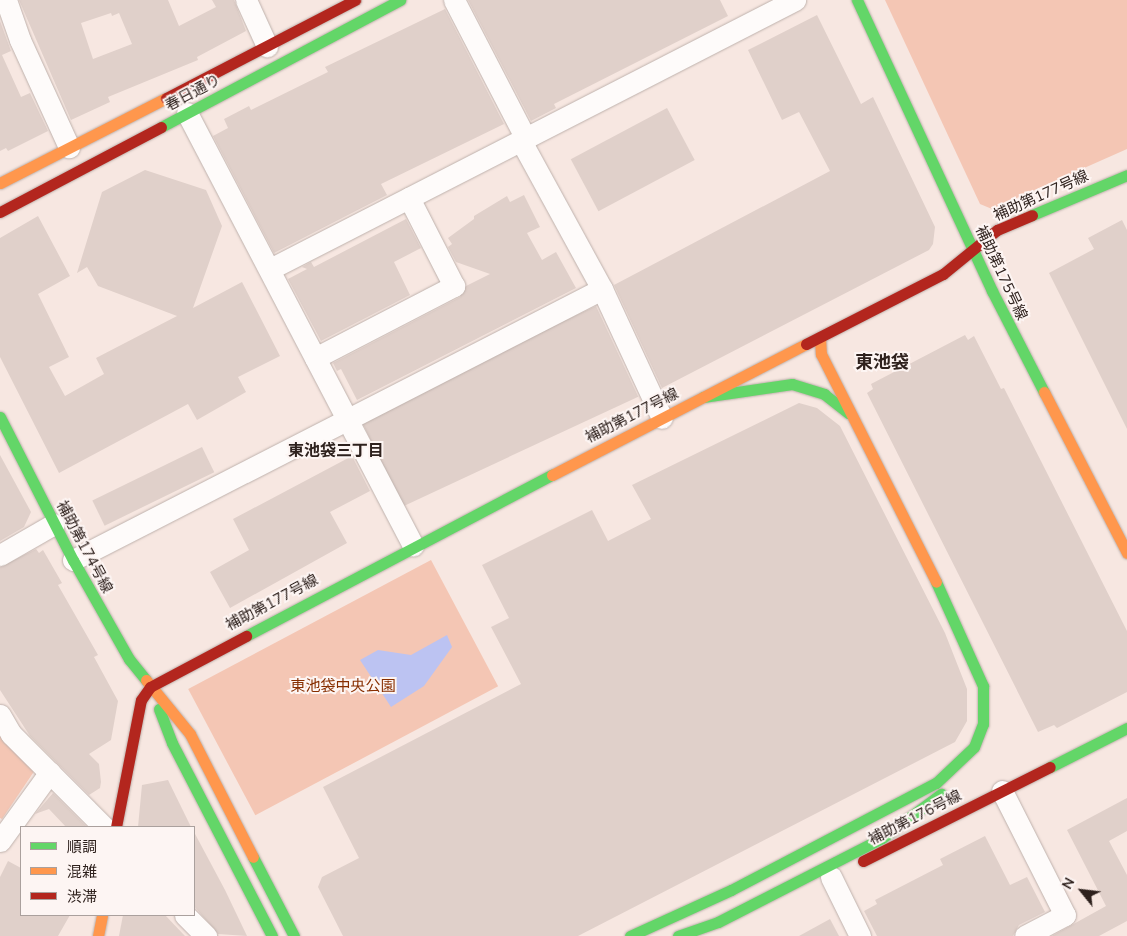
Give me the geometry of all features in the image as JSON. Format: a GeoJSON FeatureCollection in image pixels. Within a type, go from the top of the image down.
{"type":"FeatureCollection","features":[{"type":"Feature","properties":{"kind":"main road","name":"春日通り"},"geometry":{"type":"LineString","coordinates":[[0,183],[354,0]]}},
{"type":"Feature","properties":{"kind":"main road","name":"春日通り"},"geometry":{"type":"LineString","coordinates":[[0,212],[400,0]]}},
{"type":"Feature","properties":{"kind":"main road","name":"補助第175号線"},"geometry":{"type":"LineString","coordinates":[[857,0],[1018,345],[1127,553]]}},
{"type":"Feature","properties":{"kind":"main road","name":"補助第177号線"},"geometry":{"type":"LineString","coordinates":[[150,687],[413,546],[943,274],[997,230],[1127,174]]}},
{"type":"Feature","properties":{"kind":"main road"},"geometry":{"type":"LineString","coordinates":[[635,934],[842,834],[936,783],[953,770],[974,747],[983,724],[983,686],[958,627],[821,354],[820,337]]}},
{"type":"Feature","properties":{"kind":"main road"},"geometry":{"type":"LineString","coordinates":[[820,337],[831,347],[954,590]]}},
{"type":"Feature","properties":{"kind":"main road"},"geometry":{"type":"LineString","coordinates":[[703,397],[792,384],[824,394],[853,418]]}},
{"type":"Feature","properties":{"kind":"main road","name":"補助第174号線"},"geometry":{"type":"LineString","coordinates":[[0,417],[54,524],[129,659],[190,734],[294,936]]}},
{"type":"Feature","properties":{"kind":"main road"},"geometry":{"type":"LineString","coordinates":[[116,826],[136,718],[141,700],[150,687]]}},
{"type":"Feature","properties":{"kind":"main road","name":"補助第174号線"},"geometry":{"type":"LineString","coordinates":[[150,687],[175,749],[272,936]]}},
{"type":"Feature","properties":{"kind":"main road"},"geometry":{"type":"LineString","coordinates":[[678,936],[718,922],[882,838],[921,811],[947,790],[978,755],[988,738],[996,713]]}},
{"type":"Feature","properties":{"kind":"main road","name":"補助第176号線"},"geometry":{"type":"LineString","coordinates":[[717,936],[1127,728]]}},
{"type":"Feature","properties":{"kind":"main road"},"geometry":{"type":"LineString","coordinates":[[271,892],[309,936]]}},
{"type":"Feature","properties":{"kind":"main road"},"geometry":{"type":"LineString","coordinates":[[98,936],[102,916]]}},
{"type":"Feature","properties":{"kind":"main road"},"geometry":{"type":"LineString","coordinates":[[701,936],[718,922]]}},
{"type":"Feature","properties":{"kind":"street"},"geometry":{"type":"LineString","coordinates":[[6,0],[20,40],[69,147]]}},
{"type":"Feature","properties":{"kind":"street"},"geometry":{"type":"LineString","coordinates":[[246,0],[267,46]]}},
{"type":"Feature","properties":{"kind":"street"},"geometry":{"type":"LineString","coordinates":[[454,0],[523,140],[602,289],[662,418]]}},
{"type":"Feature","properties":{"kind":"street"},"geometry":{"type":"LineString","coordinates":[[270,269],[795,0]]}},
{"type":"Feature","properties":{"kind":"street"},"geometry":{"type":"LineString","coordinates":[[188,113],[413,546]]}},
{"type":"Feature","properties":{"kind":"street"},"geometry":{"type":"LineString","coordinates":[[315,358],[454,286],[409,198]]}},
{"type":"Feature","properties":{"kind":"street"},"geometry":{"type":"LineString","coordinates":[[74,560],[602,289]]}},
{"type":"Feature","properties":{"kind":"street"},"geometry":{"type":"LineString","coordinates":[[0,555],[54,524]]}},
{"type":"Feature","properties":{"kind":"street"},"geometry":{"type":"LineString","coordinates":[[0,715],[11,734],[103,826]]}},
{"type":"Feature","properties":{"kind":"street"},"geometry":{"type":"LineString","coordinates":[[2,834],[50,772]]}},
{"type":"Feature","properties":{"kind":"street"},"geometry":{"type":"LineString","coordinates":[[1002,791],[1065,915],[1025,936]]}},
{"type":"Feature","properties":{"kind":"street"},"geometry":{"type":"LineString","coordinates":[[831,877],[860,936]]}},
{"type":"Feature","properties":{"kind":"street"},"geometry":{"type":"LineString","coordinates":[[186,916],[206,936]]}},
{"type":"Feature","properties":{"kind":"green space"},"geometry":{"type":"Polygon","coordinates":[[[885,0],[1127,0],[1127,149],[992,209],[980,204],[885,0]]]}},
{"type":"Feature","properties":{"kind":"green space","name":"東池袋中央公園"},"geometry":{"type":"Polygon","coordinates":[[[431,560],[498,686],[255,815],[188,689],[431,560]]]}},
{"type":"Feature","properties":{"kind":"green space"},"geometry":{"type":"Polygon","coordinates":[[[0,732],[35,770],[2,819],[0,818],[0,732]]]}},
{"type":"Feature","properties":{"kind":"water"},"geometry":{"type":"Polygon","coordinates":[[[447,635],[452,647],[424,686],[391,707],[360,660],[378,650],[411,655],[447,635]]]}},
{"type":"Feature","properties":{"kind":"building"},"geometry":{"type":"Polygon","coordinates":[[[19,0],[168,0],[179,26],[216,7],[212,0],[234,0],[246,31],[197,57],[198,60],[108,97],[110,102],[71,120],[19,0]],[[111,13],[81,23],[93,59],[132,44],[119,13],[112,16],[111,13]]]}},
{"type":"Feature","properties":{"kind":"building"},"geometry":{"type":"Polygon","coordinates":[[[468,0],[720,0],[728,16],[554,104],[556,108],[531,121],[468,0]]]}},
{"type":"Feature","properties":{"kind":"building"},"geometry":{"type":"Polygon","coordinates":[[[445,9],[504,124],[381,184],[387,195],[274,253],[213,136],[228,128],[224,119],[249,106],[251,110],[328,72],[325,67],[445,9]]]}},
{"type":"Feature","properties":{"kind":"building"},"geometry":{"type":"Polygon","coordinates":[[[817,15],[861,104],[873,97],[935,227],[933,244],[929,250],[662,388],[614,285],[830,171],[799,112],[782,120],[748,50],[817,15]]]}},
{"type":"Feature","properties":{"kind":"building"},"geometry":{"type":"Polygon","coordinates":[[[0,21],[11,51],[2,55],[21,97],[30,93],[48,131],[8,151],[6,148],[0,151],[0,21]]]}},
{"type":"Feature","properties":{"kind":"building"},"geometry":{"type":"Polygon","coordinates":[[[667,108],[695,160],[598,211],[571,159],[667,108]]]}},
{"type":"Feature","properties":{"kind":"building"},"geometry":{"type":"Polygon","coordinates":[[[145,170],[206,190],[222,226],[193,308],[242,282],[280,356],[238,377],[246,392],[197,420],[188,404],[59,473],[0,357],[0,238],[38,216],[70,276],[38,294],[69,357],[49,367],[65,396],[104,374],[96,358],[177,316],[98,286],[87,267],[77,273],[102,192],[145,170]]]}},
{"type":"Feature","properties":{"kind":"building"},"geometry":{"type":"Polygon","coordinates":[[[524,195],[540,227],[527,233],[542,260],[556,252],[576,288],[357,400],[341,369],[337,371],[333,363],[460,297],[466,286],[490,274],[456,262],[448,247],[452,244],[448,238],[474,219],[474,216],[507,196],[510,202],[524,195]]]}},
{"type":"Feature","properties":{"kind":"building"},"geometry":{"type":"Polygon","coordinates":[[[406,219],[421,248],[394,262],[410,295],[321,341],[288,279],[307,269],[302,267],[311,262],[314,267],[406,219]]]}},
{"type":"Feature","properties":{"kind":"building"},"geometry":{"type":"Polygon","coordinates":[[[1122,220],[1127,230],[1127,429],[1049,273],[1094,249],[1088,238],[1122,220]]]}},
{"type":"Feature","properties":{"kind":"building"},"geometry":{"type":"Polygon","coordinates":[[[596,306],[638,397],[402,507],[359,416],[596,306]]]}},
{"type":"Feature","properties":{"kind":"building"},"geometry":{"type":"Polygon","coordinates":[[[965,335],[968,340],[974,336],[1001,389],[1004,388],[1127,631],[1127,692],[1057,728],[1054,725],[1038,732],[867,393],[873,389],[871,384],[965,335]]]}},
{"type":"Feature","properties":{"kind":"building"},"geometry":{"type":"Polygon","coordinates":[[[799,403],[817,408],[840,426],[945,633],[967,689],[967,721],[955,742],[578,936],[343,936],[318,887],[322,877],[359,858],[323,787],[521,684],[491,627],[509,618],[482,565],[592,510],[608,541],[651,519],[632,485],[799,403]]]}},
{"type":"Feature","properties":{"kind":"building"},"geometry":{"type":"Polygon","coordinates":[[[202,447],[214,472],[105,526],[92,500],[202,447]]]}},
{"type":"Feature","properties":{"kind":"building"},"geometry":{"type":"Polygon","coordinates":[[[0,455],[31,512],[24,527],[0,541],[0,455]]]}},
{"type":"Feature","properties":{"kind":"building"},"geometry":{"type":"Polygon","coordinates":[[[352,456],[370,491],[330,512],[347,543],[230,608],[210,572],[249,550],[233,519],[352,456]]]}},
{"type":"Feature","properties":{"kind":"building"},"geometry":{"type":"Polygon","coordinates":[[[36,549],[39,553],[43,550],[62,583],[58,585],[98,655],[94,657],[118,701],[111,740],[89,754],[99,764],[101,782],[100,788],[89,795],[30,736],[0,690],[0,567],[36,549]]]}},
{"type":"Feature","properties":{"kind":"building"},"geometry":{"type":"Polygon","coordinates":[[[168,780],[191,826],[138,826],[142,785],[168,780]]]}},
{"type":"Feature","properties":{"kind":"building"},"geometry":{"type":"Polygon","coordinates":[[[53,793],[86,826],[65,826],[49,809],[35,814],[53,793]]]}},
{"type":"Feature","properties":{"kind":"building"},"geometry":{"type":"Polygon","coordinates":[[[1127,798],[1127,831],[1109,841],[1127,875],[1127,921],[1099,936],[1052,936],[1106,906],[1067,830],[1127,798]]]}},
{"type":"Feature","properties":{"kind":"building"},"geometry":{"type":"Polygon","coordinates":[[[195,834],[247,936],[218,934],[195,907],[195,834]]]}},
{"type":"Feature","properties":{"kind":"building"},"geometry":{"type":"Polygon","coordinates":[[[985,836],[1010,885],[1027,877],[1045,912],[1019,925],[1013,936],[877,936],[864,911],[877,904],[875,900],[943,865],[940,859],[985,836]]]}},
{"type":"Feature","properties":{"kind":"building"},"geometry":{"type":"Polygon","coordinates":[[[8,861],[20,867],[20,916],[69,916],[58,936],[0,936],[0,877],[8,861]]]}},
{"type":"Feature","properties":{"kind":"building"},"geometry":{"type":"Polygon","coordinates":[[[123,916],[166,916],[185,936],[119,936],[123,916]]]}},
{"type":"Feature","properties":{"kind":"building"},"geometry":{"type":"Polygon","coordinates":[[[830,919],[839,936],[799,936],[830,919]]]}},
{"type":"Feature","properties":{"kind":"traffic: fast"},"geometry":{"type":"LineString","coordinates":[[161,127],[400,0]]}},
{"type":"Feature","properties":{"kind":"traffic: fast"},"geometry":{"type":"LineString","coordinates":[[857,0],[992,291],[1044,392]]}},
{"type":"Feature","properties":{"kind":"traffic: fast"},"geometry":{"type":"LineString","coordinates":[[1032,215],[1127,175]]}},
{"type":"Feature","properties":{"kind":"traffic: fast"},"geometry":{"type":"LineString","coordinates":[[703,397],[792,384],[824,394],[848,413]]}},
{"type":"Feature","properties":{"kind":"traffic: fast"},"geometry":{"type":"LineString","coordinates":[[0,417],[73,560],[129,659],[146,680]]}},
{"type":"Feature","properties":{"kind":"traffic: fast"},"geometry":{"type":"LineString","coordinates":[[246,636],[552,475]]}},
{"type":"Feature","properties":{"kind":"traffic: fast"},"geometry":{"type":"LineString","coordinates":[[630,936],[731,890],[936,783],[974,747],[983,724],[983,686],[936,582]]}},
{"type":"Feature","properties":{"kind":"traffic: fast"},"geometry":{"type":"LineString","coordinates":[[159,709],[172,743],[272,936]]}},
{"type":"Feature","properties":{"kind":"traffic: fast"},"geometry":{"type":"LineString","coordinates":[[1050,767],[1127,728]]}},
{"type":"Feature","properties":{"kind":"traffic: fast"},"geometry":{"type":"LineString","coordinates":[[678,936],[718,922],[882,838],[941,794]]}},
{"type":"Feature","properties":{"kind":"traffic: fast"},"geometry":{"type":"LineString","coordinates":[[253,857],[294,936]]}},
{"type":"Feature","properties":{"kind":"traffic: slow"},"geometry":{"type":"LineString","coordinates":[[0,183],[166,98]]}},
{"type":"Feature","properties":{"kind":"traffic: slow"},"geometry":{"type":"LineString","coordinates":[[820,337],[821,354],[936,582]]}},
{"type":"Feature","properties":{"kind":"traffic: slow"},"geometry":{"type":"LineString","coordinates":[[552,475],[806,344]]}},
{"type":"Feature","properties":{"kind":"traffic: slow"},"geometry":{"type":"LineString","coordinates":[[1044,392],[1127,553]]}},
{"type":"Feature","properties":{"kind":"traffic: slow"},"geometry":{"type":"LineString","coordinates":[[146,680],[190,734],[253,857]]}},
{"type":"Feature","properties":{"kind":"traffic: slow"},"geometry":{"type":"LineString","coordinates":[[98,936],[102,916]]}},
{"type":"Feature","properties":{"kind":"traffic: jam"},"geometry":{"type":"LineString","coordinates":[[166,98],[355,0]]}},
{"type":"Feature","properties":{"kind":"traffic: jam"},"geometry":{"type":"LineString","coordinates":[[0,212],[161,127]]}},
{"type":"Feature","properties":{"kind":"traffic: jam"},"geometry":{"type":"LineString","coordinates":[[806,344],[943,274],[997,230],[1032,215]]}},
{"type":"Feature","properties":{"kind":"traffic: jam"},"geometry":{"type":"LineString","coordinates":[[116,826],[141,700],[150,687],[246,636]]}},
{"type":"Feature","properties":{"kind":"traffic: jam"},"geometry":{"type":"LineString","coordinates":[[863,861],[1050,767]]}},
{"type":"Feature","properties":{"kind":"district","name":"東池袋"},"geometry":{"type":"Point","coordinates":[882,362]}},
{"type":"Feature","properties":{"kind":"district","name":"東池袋三丁目"},"geometry":{"type":"Point","coordinates":[336,451]}}]}
